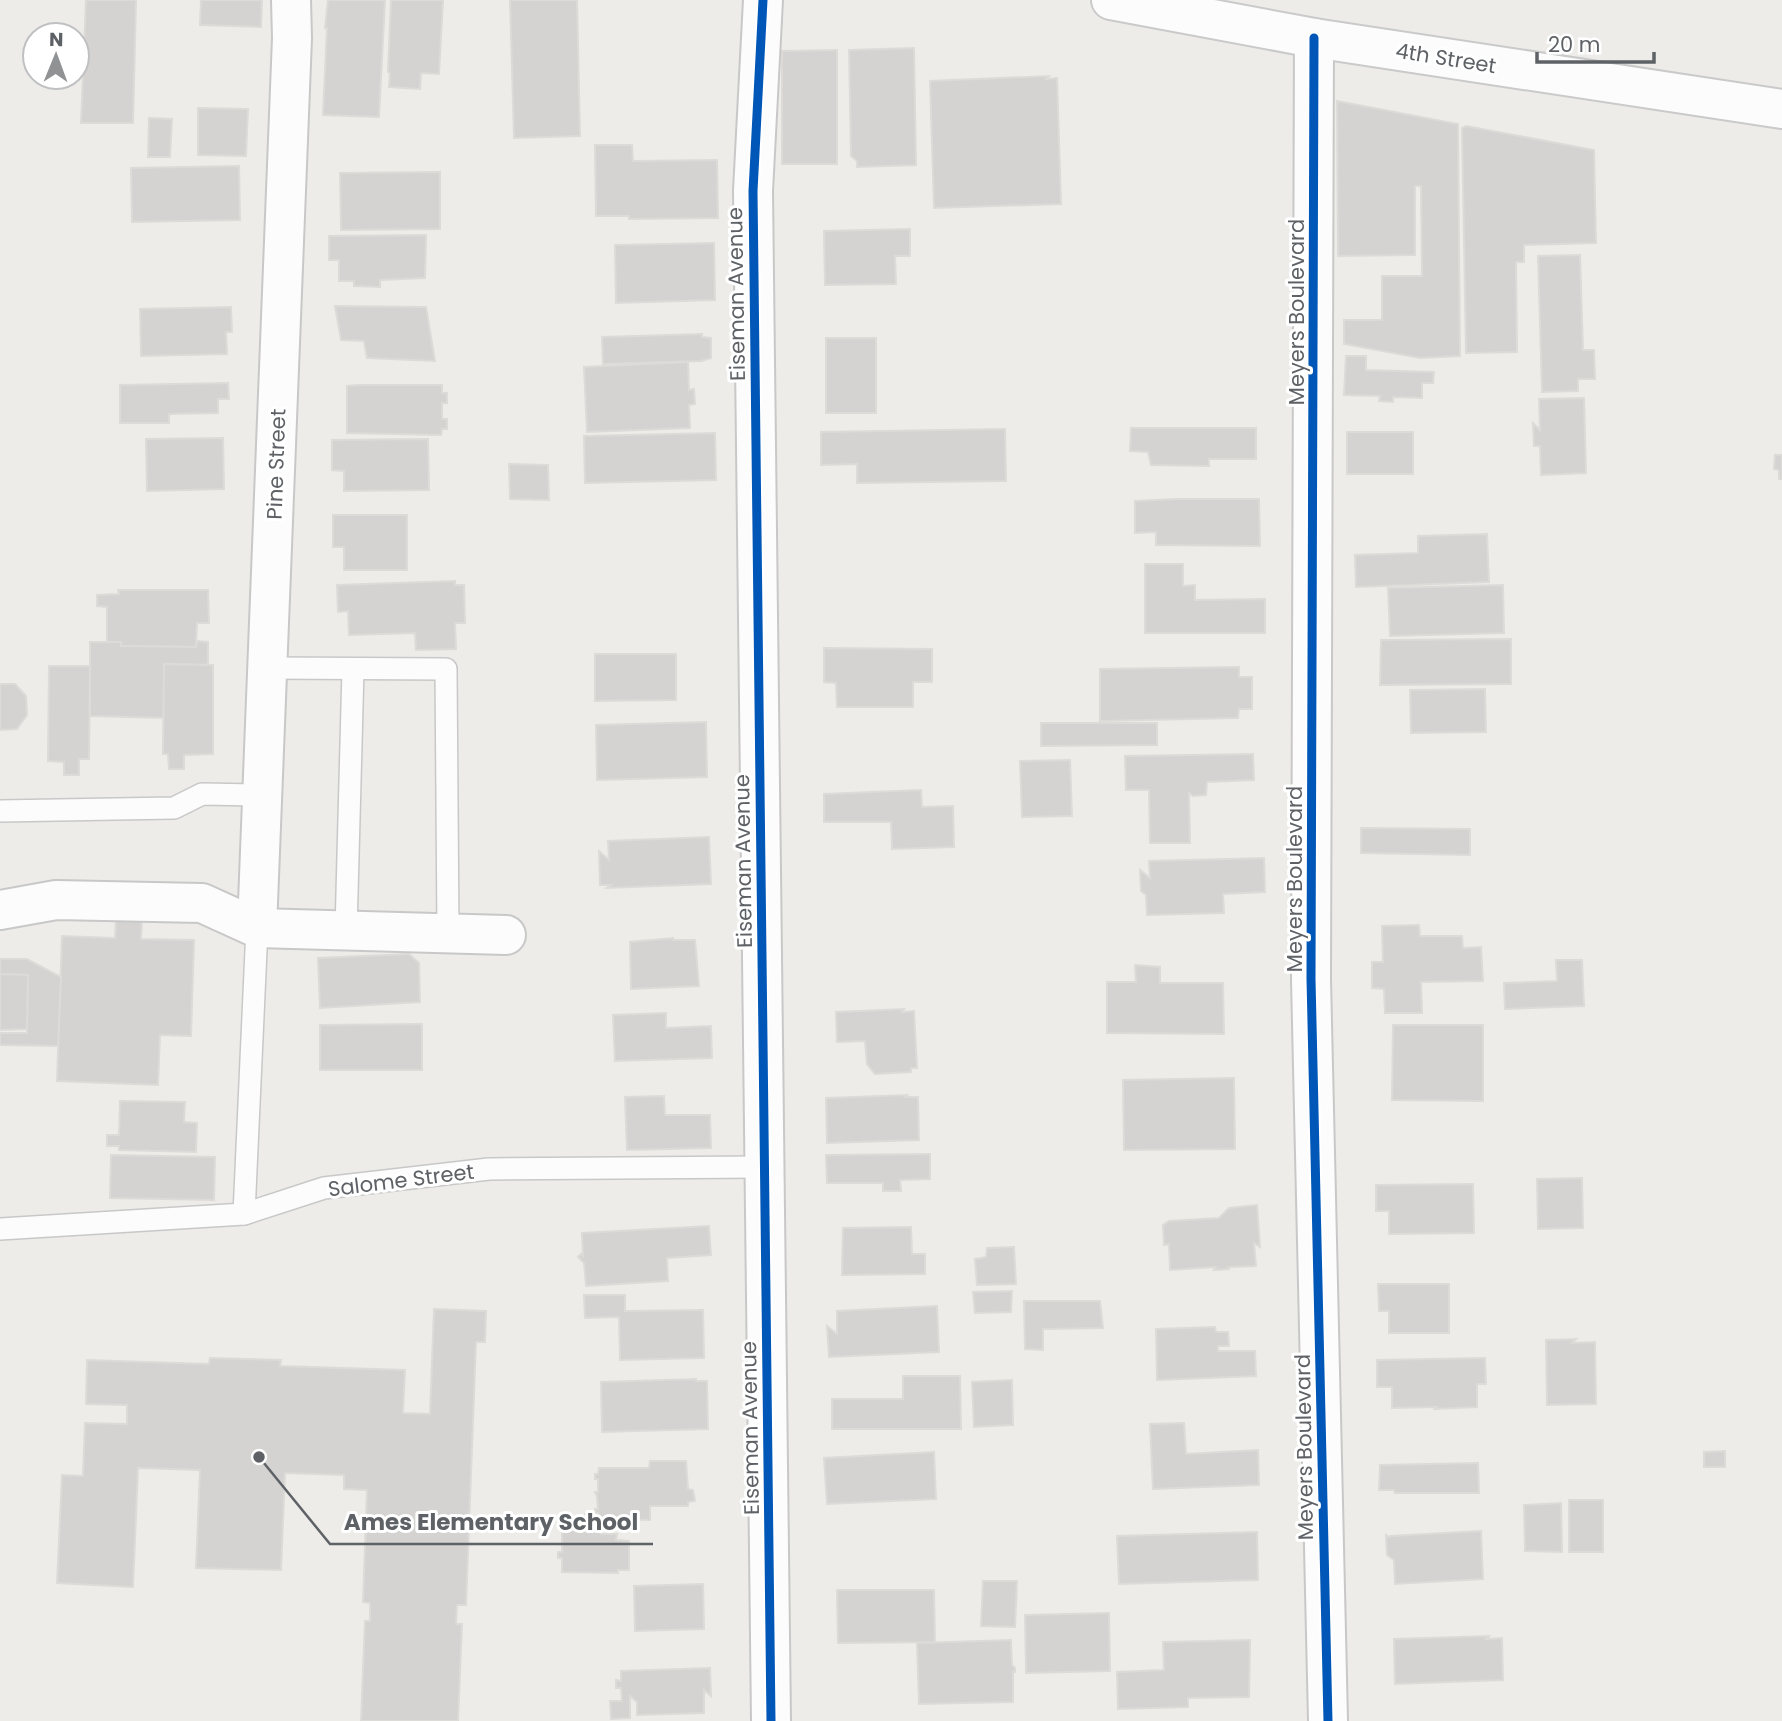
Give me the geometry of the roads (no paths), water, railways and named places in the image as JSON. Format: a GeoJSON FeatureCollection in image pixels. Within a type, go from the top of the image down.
{"type":"FeatureCollection","features":[{"type":"Feature","properties":{"kind":"street","name":"Pine Street"},"geometry":{"type":"LineString","coordinates":[[257,928],[292,38],[291,0]]}},
{"type":"Feature","properties":{"kind":"street","name":"Eiseman Avenue"},"geometry":{"type":"LineString","coordinates":[[763,0],[753,205],[771,1721]]}},
{"type":"Feature","properties":{"kind":"street","name":"4th Street"},"geometry":{"type":"LineString","coordinates":[[1111,0],[1314,38],[1782,109]]}},
{"type":"Feature","properties":{"kind":"street","name":"Meyers Boulevard"},"geometry":{"type":"LineString","coordinates":[[1314,38],[1311,979],[1328,1721]]}},
{"type":"Feature","properties":{"kind":"street"},"geometry":{"type":"LineString","coordinates":[[0,910],[56,900],[202,903],[257,928],[506,935]]}},
{"type":"Feature","properties":{"kind":"lane"},"geometry":{"type":"LineString","coordinates":[[268,668],[446,669],[447,933]]}},
{"type":"Feature","properties":{"kind":"lane"},"geometry":{"type":"LineString","coordinates":[[346,931],[353,669]]}},
{"type":"Feature","properties":{"kind":"lane"},"geometry":{"type":"LineString","coordinates":[[0,811],[174,808],[202,794],[262,795]]}},
{"type":"Feature","properties":{"kind":"lane"},"geometry":{"type":"LineString","coordinates":[[244,1214],[257,928]]}},
{"type":"Feature","properties":{"kind":"lane","name":"Salome Street"},"geometry":{"type":"LineString","coordinates":[[0,1228],[244,1214],[324,1188],[489,1169],[764,1167]]}},
{"type":"Feature","properties":{"kind":"place","name":"Ames Elementary School"},"geometry":{"type":"Point","coordinates":[259,1457]}}]}
